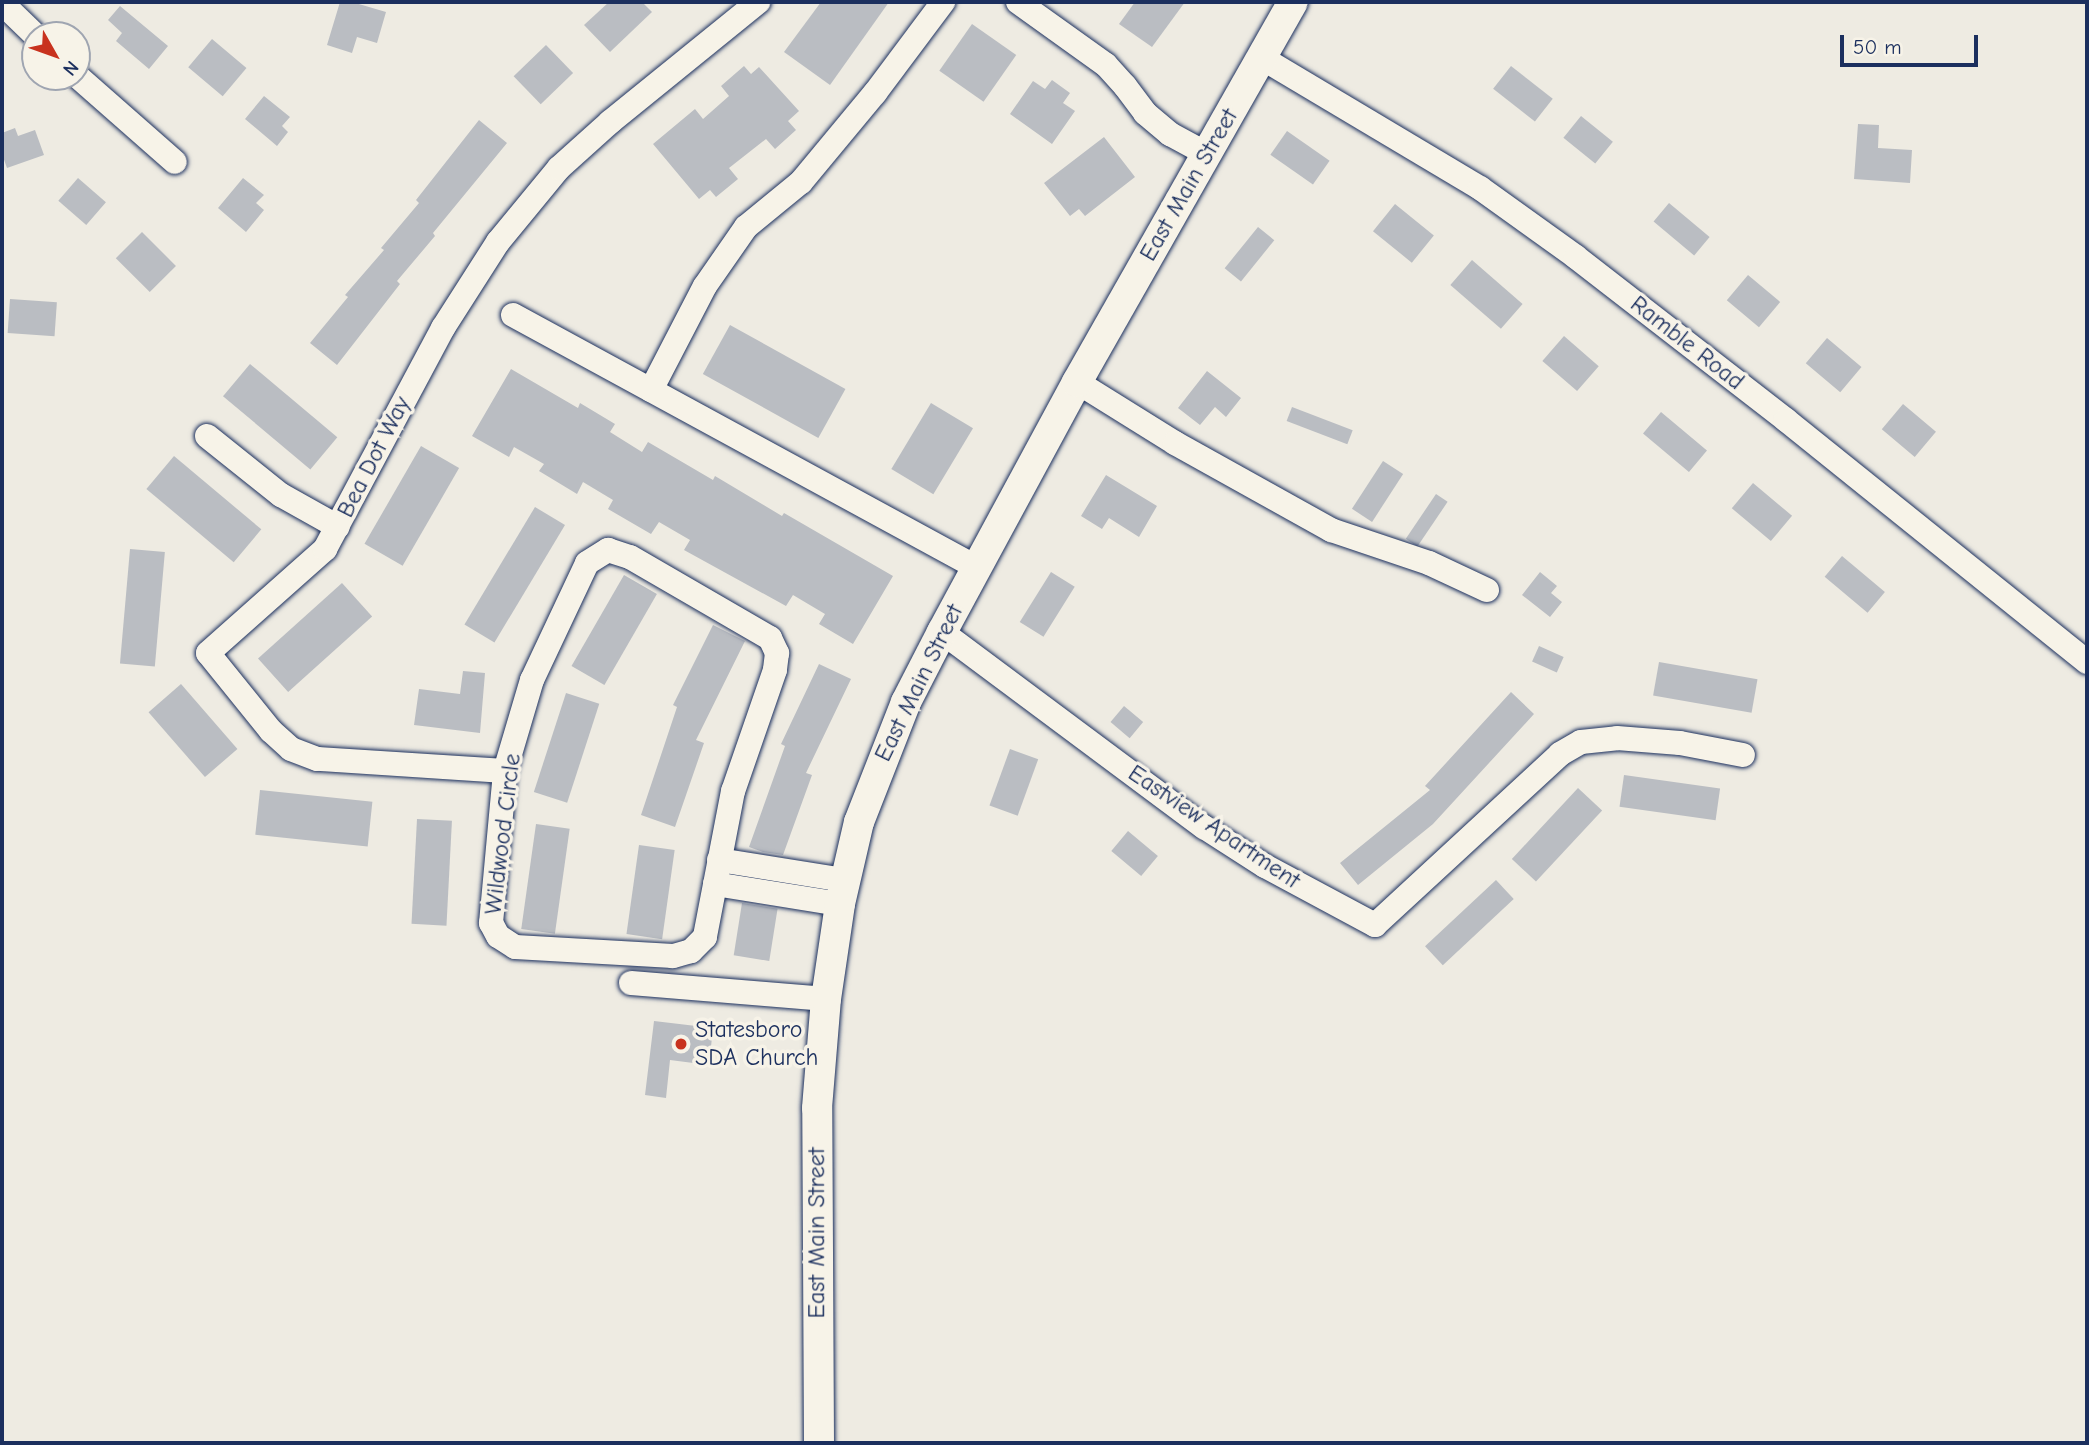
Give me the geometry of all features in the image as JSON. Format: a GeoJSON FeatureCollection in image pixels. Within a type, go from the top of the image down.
{"type":"FeatureCollection","features":[{"type":"Feature","properties":{"kind":"main road","name":"East Main Street"},"geometry":{"type":"LineString","coordinates":[[819,1443],[817,1108],[826,999],[842,892],[859,822],[884,753],[976,567],[1077,382],[1293,2]]}},
{"type":"Feature","properties":{"kind":"street","name":"Bea Dot Way"},"geometry":{"type":"LineString","coordinates":[[505,771],[317,758],[292,748],[271,730],[208,653],[325,549],[443,328],[498,242],[559,168],[758,2]]}},
{"type":"Feature","properties":{"kind":"street"},"geometry":{"type":"LineString","coordinates":[[651,390],[705,286],[746,228],[801,182],[875,93],[943,2]]}},
{"type":"Feature","properties":{"kind":"street"},"geometry":{"type":"LineString","coordinates":[[1018,2],[1106,65],[1145,113],[1170,134],[1207,154]]}},
{"type":"Feature","properties":{"kind":"street"},"geometry":{"type":"LineString","coordinates":[[2,3],[21,21]]}},
{"type":"Feature","properties":{"kind":"street","name":"Ramble Road"},"geometry":{"type":"LineString","coordinates":[[1262,58],[1480,188],[1576,257],[1786,420],[2087,662]]}},
{"type":"Feature","properties":{"kind":"street"},"geometry":{"type":"LineString","coordinates":[[91,88],[176,162]]}},
{"type":"Feature","properties":{"kind":"street"},"geometry":{"type":"LineString","coordinates":[[513,314],[976,567]]}},
{"type":"Feature","properties":{"kind":"street"},"geometry":{"type":"LineString","coordinates":[[1077,382],[1175,443],[1331,530],[1429,564],[1487,590]]}},
{"type":"Feature","properties":{"kind":"street"},"geometry":{"type":"LineString","coordinates":[[206,436],[281,495],[338,527]]}},
{"type":"Feature","properties":{"kind":"street","name":"Wildwood Circle"},"geometry":{"type":"LineString","coordinates":[[608,550],[630,557],[770,638],[777,653],[775,670],[740,764],[719,860],[705,937],[691,951],[673,956],[515,947],[498,936],[491,923],[505,771],[532,680],[587,564],[608,550]]}},
{"type":"Feature","properties":{"kind":"street","name":"Eastview Apartment"},"geometry":{"type":"LineString","coordinates":[[942,632],[1204,827],[1265,866],[1375,926],[1560,754],[1581,742],[1618,737],[1680,743],[1743,755]]}},
{"type":"Feature","properties":{"kind":"street"},"geometry":{"type":"LineString","coordinates":[[719,860],[842,892]]}},
{"type":"Feature","properties":{"kind":"street"},"geometry":{"type":"LineString","coordinates":[[715,884],[842,892]]}},
{"type":"Feature","properties":{"kind":"street"},"geometry":{"type":"LineString","coordinates":[[631,983],[826,999]]}},
{"type":"Feature","properties":{"kind":"building"},"geometry":{"type":"Polygon","coordinates":[[[340,2],[352,2],[386,12],[377,43],[357,37],[352,53],[327,45],[340,2]]]}},
{"type":"Feature","properties":{"kind":"building"},"geometry":{"type":"Polygon","coordinates":[[[609,2],[642,2],[652,12],[610,52],[584,25],[609,2]]]}},
{"type":"Feature","properties":{"kind":"building"},"geometry":{"type":"Polygon","coordinates":[[[821,2],[889,2],[830,85],[784,52],[821,2]]]}},
{"type":"Feature","properties":{"kind":"building"},"geometry":{"type":"Polygon","coordinates":[[[1135,2],[1185,2],[1152,47],[1119,24],[1135,2]]]}},
{"type":"Feature","properties":{"kind":"building"},"geometry":{"type":"Polygon","coordinates":[[[120,6],[168,46],[149,69],[116,41],[122,33],[108,20],[120,6]]]}},
{"type":"Feature","properties":{"kind":"building"},"geometry":{"type":"Polygon","coordinates":[[[972,24],[1016,55],[984,102],[939,71],[972,24]]]}},
{"type":"Feature","properties":{"kind":"building"},"geometry":{"type":"Polygon","coordinates":[[[212,39],[246,68],[223,96],[188,67],[212,39]]]}},
{"type":"Feature","properties":{"kind":"building"},"geometry":{"type":"Polygon","coordinates":[[[546,45],[573,73],[541,104],[514,76],[546,45]]]}},
{"type":"Feature","properties":{"kind":"building"},"geometry":{"type":"Polygon","coordinates":[[[744,66],[751,74],[759,67],[799,111],[788,121],[796,130],[775,149],[766,139],[729,168],[738,179],[716,197],[710,190],[699,199],[653,144],[695,109],[703,119],[729,96],[721,86],[744,66]]]}},
{"type":"Feature","properties":{"kind":"building"},"geometry":{"type":"Polygon","coordinates":[[[1511,66],[1553,99],[1535,121],[1493,89],[1511,66]]]}},
{"type":"Feature","properties":{"kind":"building"},"geometry":{"type":"Polygon","coordinates":[[[1052,80],[1070,93],[1063,103],[1075,111],[1052,144],[1010,114],[1033,81],[1045,89],[1052,80]]]}},
{"type":"Feature","properties":{"kind":"building"},"geometry":{"type":"Polygon","coordinates":[[[264,96],[290,117],[282,126],[288,132],[277,146],[245,119],[264,96]]]}},
{"type":"Feature","properties":{"kind":"building"},"geometry":{"type":"Polygon","coordinates":[[[1581,116],[1613,142],[1595,164],[1563,138],[1581,116]]]}},
{"type":"Feature","properties":{"kind":"building"},"geometry":{"type":"Polygon","coordinates":[[[479,120],[507,143],[433,233],[435,236],[397,281],[400,284],[337,365],[310,343],[348,297],[345,295],[384,250],[381,248],[419,203],[416,200],[479,120]]]}},
{"type":"Feature","properties":{"kind":"building"},"geometry":{"type":"Polygon","coordinates":[[[1858,124],[1879,125],[1878,148],[1912,150],[1910,183],[1854,179],[1858,124]]]}},
{"type":"Feature","properties":{"kind":"building"},"geometry":{"type":"Polygon","coordinates":[[[15,128],[18,136],[35,130],[44,155],[7,168],[2,154],[2,133],[15,128]]]}},
{"type":"Feature","properties":{"kind":"building"},"geometry":{"type":"Polygon","coordinates":[[[1287,131],[1330,161],[1313,185],[1270,155],[1287,131]]]}},
{"type":"Feature","properties":{"kind":"building"},"geometry":{"type":"Polygon","coordinates":[[[1104,137],[1135,177],[1085,216],[1079,209],[1070,216],[1044,183],[1104,137]]]}},
{"type":"Feature","properties":{"kind":"building"},"geometry":{"type":"Polygon","coordinates":[[[78,178],[106,202],[86,225],[58,201],[78,178]]]}},
{"type":"Feature","properties":{"kind":"building"},"geometry":{"type":"Polygon","coordinates":[[[243,178],[264,195],[256,203],[264,210],[246,232],[218,208],[243,178]]]}},
{"type":"Feature","properties":{"kind":"building"},"geometry":{"type":"Polygon","coordinates":[[[1669,203],[1710,237],[1694,255],[1654,221],[1669,203]]]}},
{"type":"Feature","properties":{"kind":"building"},"geometry":{"type":"Polygon","coordinates":[[[1395,204],[1434,235],[1412,263],[1373,231],[1395,204]]]}},
{"type":"Feature","properties":{"kind":"building"},"geometry":{"type":"Polygon","coordinates":[[[1258,227],[1274,240],[1241,281],[1225,268],[1258,227]]]}},
{"type":"Feature","properties":{"kind":"building"},"geometry":{"type":"Polygon","coordinates":[[[142,232],[176,266],[150,292],[116,258],[142,232]]]}},
{"type":"Feature","properties":{"kind":"building"},"geometry":{"type":"Polygon","coordinates":[[[1472,260],[1523,304],[1501,329],[1450,285],[1472,260]]]}},
{"type":"Feature","properties":{"kind":"building"},"geometry":{"type":"Polygon","coordinates":[[[1748,275],[1780,302],[1759,327],[1727,300],[1748,275]]]}},
{"type":"Feature","properties":{"kind":"building"},"geometry":{"type":"Polygon","coordinates":[[[10,299],[57,302],[55,336],[8,333],[10,299]]]}},
{"type":"Feature","properties":{"kind":"building"},"geometry":{"type":"Polygon","coordinates":[[[730,325],[845,389],[818,438],[703,374],[730,325]]]}},
{"type":"Feature","properties":{"kind":"building"},"geometry":{"type":"Polygon","coordinates":[[[1564,336],[1599,366],[1577,391],[1542,361],[1564,336]]]}},
{"type":"Feature","properties":{"kind":"building"},"geometry":{"type":"Polygon","coordinates":[[[1827,338],[1861,367],[1840,392],[1806,363],[1827,338]]]}},
{"type":"Feature","properties":{"kind":"building"},"geometry":{"type":"Polygon","coordinates":[[[250,364],[337,437],[310,469],[223,396],[250,364]]]}},
{"type":"Feature","properties":{"kind":"building"},"geometry":{"type":"Polygon","coordinates":[[[511,369],[578,408],[580,403],[615,424],[610,432],[642,452],[648,442],[713,480],[715,476],[782,516],[784,513],[893,576],[853,644],[819,624],[825,614],[793,595],[786,606],[684,550],[690,540],[659,522],[651,534],[608,509],[613,500],[583,482],[577,494],[539,471],[544,464],[514,447],[509,457],[472,436],[511,369]]]}},
{"type":"Feature","properties":{"kind":"building"},"geometry":{"type":"Polygon","coordinates":[[[1207,371],[1241,398],[1226,417],[1215,407],[1200,425],[1178,408],[1207,371]]]}},
{"type":"Feature","properties":{"kind":"building"},"geometry":{"type":"Polygon","coordinates":[[[931,403],[973,428],[933,494],[891,469],[931,403]]]}},
{"type":"Feature","properties":{"kind":"building"},"geometry":{"type":"Polygon","coordinates":[[[1903,404],[1936,432],[1915,457],[1882,429],[1903,404]]]}},
{"type":"Feature","properties":{"kind":"building"},"geometry":{"type":"Polygon","coordinates":[[[1292,407],[1353,430],[1347,444],[1287,421],[1292,407]]]}},
{"type":"Feature","properties":{"kind":"building"},"geometry":{"type":"Polygon","coordinates":[[[1661,412],[1707,451],[1689,472],[1643,433],[1661,412]]]}},
{"type":"Feature","properties":{"kind":"building"},"geometry":{"type":"Polygon","coordinates":[[[421,446],[459,468],[403,566],[364,544],[421,446]]]}},
{"type":"Feature","properties":{"kind":"building"},"geometry":{"type":"Polygon","coordinates":[[[174,456],[261,529],[234,562],[146,489],[174,456]]]}},
{"type":"Feature","properties":{"kind":"building"},"geometry":{"type":"Polygon","coordinates":[[[1383,461],[1403,474],[1372,522],[1352,509],[1383,461]]]}},
{"type":"Feature","properties":{"kind":"building"},"geometry":{"type":"Polygon","coordinates":[[[1106,475],[1157,506],[1139,537],[1109,518],[1102,529],[1081,516],[1106,475]]]}},
{"type":"Feature","properties":{"kind":"building"},"geometry":{"type":"Polygon","coordinates":[[[1753,483],[1792,516],[1771,541],[1732,508],[1753,483]]]}},
{"type":"Feature","properties":{"kind":"building"},"geometry":{"type":"Polygon","coordinates":[[[1436,494],[1448,502],[1417,547],[1406,539],[1436,494]]]}},
{"type":"Feature","properties":{"kind":"building"},"geometry":{"type":"Polygon","coordinates":[[[535,507],[565,525],[494,642],[464,624],[535,507]]]}},
{"type":"Feature","properties":{"kind":"building"},"geometry":{"type":"Polygon","coordinates":[[[130,549],[165,552],[155,667],[120,664],[130,549]]]}},
{"type":"Feature","properties":{"kind":"building"},"geometry":{"type":"Polygon","coordinates":[[[1842,556],[1885,592],[1868,613],[1825,577],[1842,556]]]}},
{"type":"Feature","properties":{"kind":"building"},"geometry":{"type":"Polygon","coordinates":[[[1051,572],[1075,587],[1043,637],[1020,622],[1051,572]]]}},
{"type":"Feature","properties":{"kind":"building"},"geometry":{"type":"Polygon","coordinates":[[[1540,572],[1557,586],[1551,593],[1562,602],[1550,617],[1522,595],[1540,572]]]}},
{"type":"Feature","properties":{"kind":"building"},"geometry":{"type":"Polygon","coordinates":[[[624,575],[657,594],[604,685],[572,666],[624,575]]]}},
{"type":"Feature","properties":{"kind":"building"},"geometry":{"type":"Polygon","coordinates":[[[342,583],[372,616],[288,692],[258,659],[342,583]]]}},
{"type":"Feature","properties":{"kind":"building"},"geometry":{"type":"Polygon","coordinates":[[[713,625],[745,641],[696,740],[704,743],[675,827],[641,815],[677,707],[673,705],[713,625]]]}},
{"type":"Feature","properties":{"kind":"building"},"geometry":{"type":"Polygon","coordinates":[[[1539,646],[1564,657],[1557,673],[1532,662],[1539,646]]]}},
{"type":"Feature","properties":{"kind":"building"},"geometry":{"type":"Polygon","coordinates":[[[1659,662],[1757,679],[1752,713],[1653,695],[1659,662]]]}},
{"type":"Feature","properties":{"kind":"building"},"geometry":{"type":"Polygon","coordinates":[[[819,664],[851,679],[806,773],[812,775],[783,855],[763,852],[749,847],[785,746],[781,744],[819,664]]]}},
{"type":"Feature","properties":{"kind":"building"},"geometry":{"type":"Polygon","coordinates":[[[463,671],[485,673],[480,733],[414,725],[419,689],[460,694],[463,671]]]}},
{"type":"Feature","properties":{"kind":"building"},"geometry":{"type":"Polygon","coordinates":[[[181,684],[237,749],[205,777],[149,712],[181,684]]]}},
{"type":"Feature","properties":{"kind":"building"},"geometry":{"type":"Polygon","coordinates":[[[1511,692],[1534,714],[1433,824],[1358,885],[1340,863],[1430,790],[1425,786],[1511,692]]]}},
{"type":"Feature","properties":{"kind":"building"},"geometry":{"type":"Polygon","coordinates":[[[566,693],[599,704],[567,803],[534,792],[566,693]]]}},
{"type":"Feature","properties":{"kind":"building"},"geometry":{"type":"Polygon","coordinates":[[[1124,706],[1143,722],[1130,738],[1111,722],[1124,706]]]}},
{"type":"Feature","properties":{"kind":"building"},"geometry":{"type":"Polygon","coordinates":[[[1010,749],[1038,759],[1018,816],[989,805],[1010,749]]]}},
{"type":"Feature","properties":{"kind":"building"},"geometry":{"type":"Polygon","coordinates":[[[1624,775],[1720,788],[1716,820],[1620,807],[1624,775]]]}},
{"type":"Feature","properties":{"kind":"building"},"geometry":{"type":"Polygon","coordinates":[[[1578,788],[1602,811],[1536,881],[1512,859],[1578,788]]]}},
{"type":"Feature","properties":{"kind":"building"},"geometry":{"type":"Polygon","coordinates":[[[260,790],[372,802],[368,847],[255,835],[260,790]]]}},
{"type":"Feature","properties":{"kind":"building"},"geometry":{"type":"Polygon","coordinates":[[[417,819],[452,821],[446,926],[412,924],[417,819]]]}},
{"type":"Feature","properties":{"kind":"building"},"geometry":{"type":"Polygon","coordinates":[[[536,824],[570,829],[555,934],[521,929],[536,824]]]}},
{"type":"Feature","properties":{"kind":"building"},"geometry":{"type":"Polygon","coordinates":[[[1128,831],[1158,856],[1141,876],[1111,851],[1128,831]]]}},
{"type":"Feature","properties":{"kind":"building"},"geometry":{"type":"Polygon","coordinates":[[[639,845],[675,850],[662,939],[626,934],[639,845]]]}},
{"type":"Feature","properties":{"kind":"building"},"geometry":{"type":"Polygon","coordinates":[[[1496,880],[1514,899],[1443,965],[1425,946],[1496,880]]]}},
{"type":"Feature","properties":{"kind":"building"},"geometry":{"type":"Polygon","coordinates":[[[742,903],[778,909],[769,961],[734,955],[742,903]]]}},
{"type":"Feature","properties":{"kind":"building","name":"Statesboro SDA Church"},"geometry":{"type":"Polygon","coordinates":[[[654,1021],[713,1028],[709,1065],[670,1060],[666,1098],[645,1095],[654,1021]]]}},
{"type":"Feature","properties":{"kind":"place","name":"Statesboro SDA Church"},"geometry":{"type":"Point","coordinates":[681,1044]}}]}
